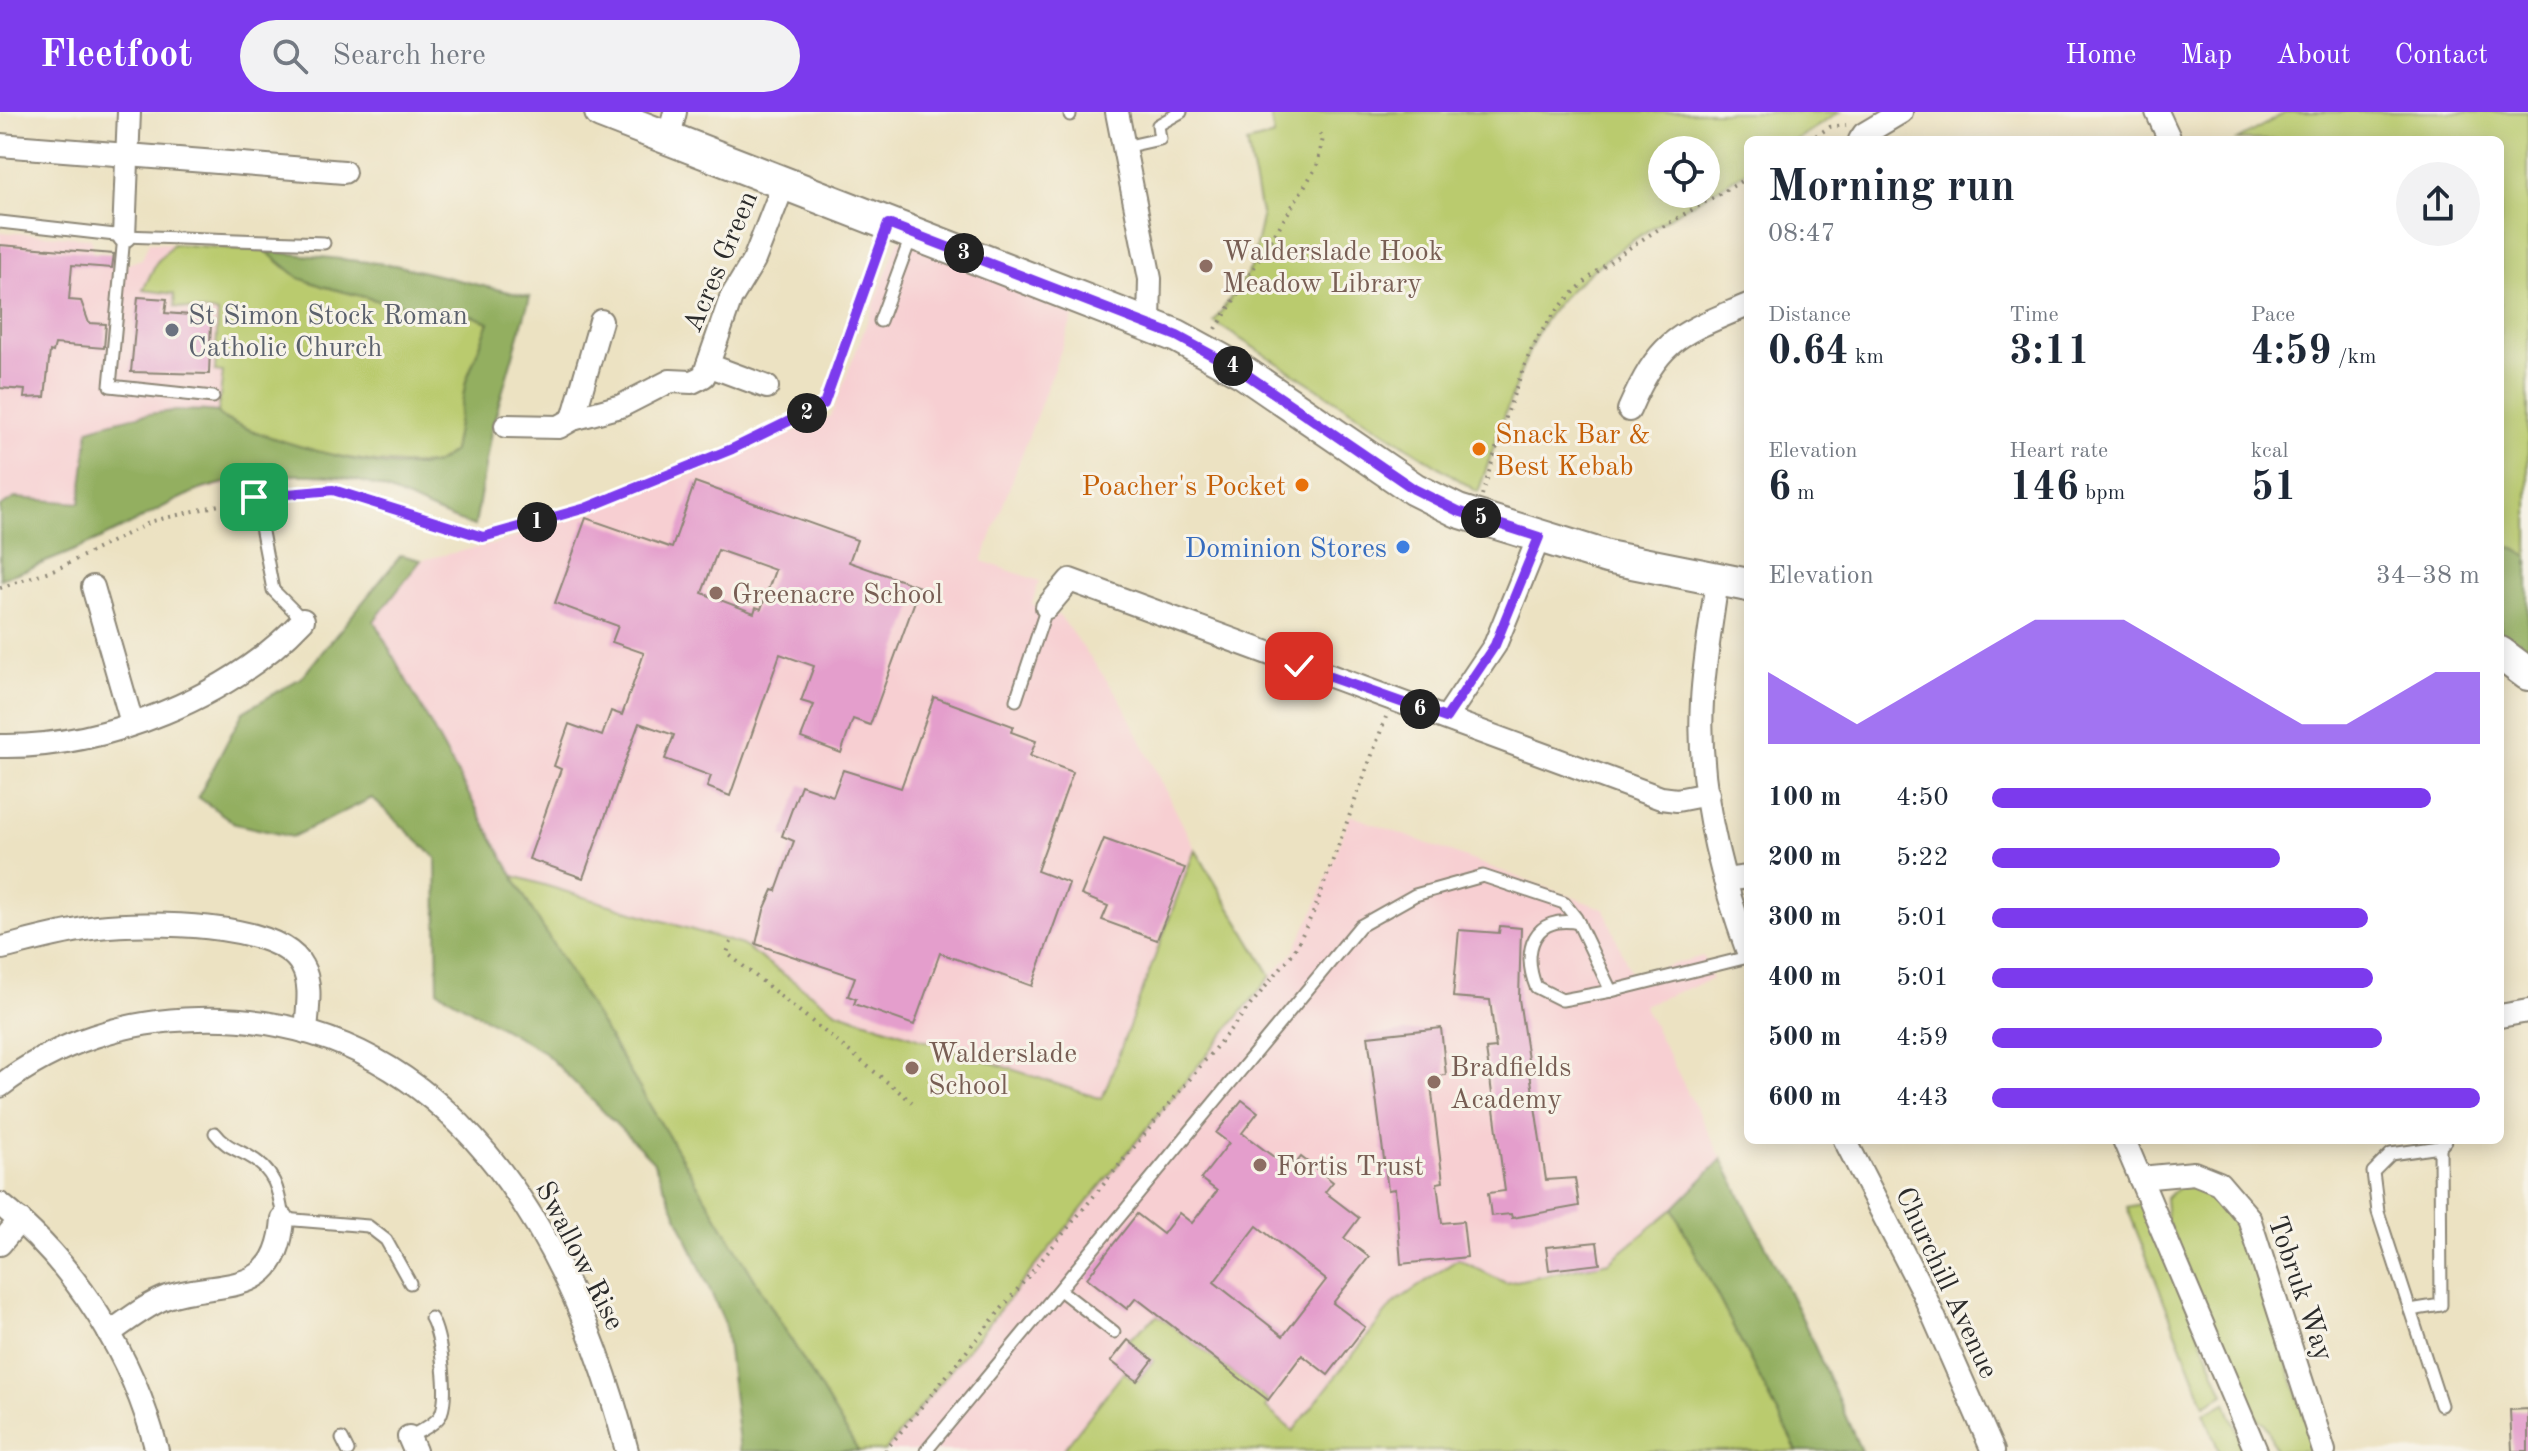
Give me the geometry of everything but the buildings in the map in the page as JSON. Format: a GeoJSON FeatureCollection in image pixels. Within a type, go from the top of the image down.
{"type":"FeatureCollection","features":[{"type":"Feature","properties":{"kind":"street"},"geometry":{"type":"LineString","coordinates":[[124,236],[129,112]]}},
{"type":"Feature","properties":{"kind":"street"},"geometry":{"type":"LineString","coordinates":[[601,112],[672,124],[785,181],[1149,324],[1203,349],[1414,489],[1475,516],[1539,537],[1732,583],[1701,702],[1708,794],[1725,880],[1744,942]]}},
{"type":"Feature","properties":{"kind":"street"},"geometry":{"type":"LineString","coordinates":[[1117,112],[1150,279],[1149,324]]}},
{"type":"Feature","properties":{"kind":"street"},"geometry":{"type":"LineString","coordinates":[[1864,136],[1901,112]]}},
{"type":"Feature","properties":{"kind":"street"},"geometry":{"type":"LineString","coordinates":[[2157,112],[2168,136]]}},
{"type":"Feature","properties":{"kind":"street"},"geometry":{"type":"LineString","coordinates":[[0,145],[344,172]]}},
{"type":"Feature","properties":{"kind":"street","name":"Acres Green"},"geometry":{"type":"LineString","coordinates":[[506,426],[559,427],[573,419],[621,406],[670,381],[692,382],[704,376],[731,298],[754,260],[785,181]]}},
{"type":"Feature","properties":{"kind":"street"},"geometry":{"type":"LineString","coordinates":[[1629,410],[1645,373],[1667,344],[1744,307]]}},
{"type":"Feature","properties":{"kind":"street"},"geometry":{"type":"LineString","coordinates":[[573,419],[601,321]]}},
{"type":"Feature","properties":{"kind":"street","name":"Acres Green"},"geometry":{"type":"LineString","coordinates":[[708,365],[767,387]]}},
{"type":"Feature","properties":{"kind":"street"},"geometry":{"type":"LineString","coordinates":[[1446,718],[1495,645],[1539,537]]}},
{"type":"Feature","properties":{"kind":"street"},"geometry":{"type":"LineString","coordinates":[[1047,607],[1070,580],[1661,798],[1677,800],[1708,794]]}},
{"type":"Feature","properties":{"kind":"street"},"geometry":{"type":"LineString","coordinates":[[93,587],[132,723]]}},
{"type":"Feature","properties":{"kind":"street"},"geometry":{"type":"LineString","coordinates":[[0,746],[62,743],[132,723],[232,680],[303,620]]}},
{"type":"Feature","properties":{"kind":"street"},"geometry":{"type":"LineString","coordinates":[[2504,656],[2528,674]]}},
{"type":"Feature","properties":{"kind":"street"},"geometry":{"type":"LineString","coordinates":[[1725,880],[1744,878]]}},
{"type":"Feature","properties":{"kind":"street"},"geometry":{"type":"LineString","coordinates":[[2,948],[59,933],[99,927],[161,924],[249,935],[278,945],[302,965],[308,983],[306,1032]]}},
{"type":"Feature","properties":{"kind":"street"},"geometry":{"type":"LineString","coordinates":[[2504,1015],[2528,1011]]}},
{"type":"Feature","properties":{"kind":"street","name":"Swallow Rise"},"geometry":{"type":"LineString","coordinates":[[0,1086],[63,1048],[108,1031],[151,1021],[226,1018],[278,1024],[306,1032],[361,1053],[399,1072],[443,1108],[501,1168],[537,1222],[577,1304],[609,1384],[627,1451]]}},
{"type":"Feature","properties":{"kind":"street","name":"Churchill Avenue"},"geometry":{"type":"LineString","coordinates":[[1847,1144],[1922,1290],[1993,1451]]}},
{"type":"Feature","properties":{"kind":"street"},"geometry":{"type":"LineString","coordinates":[[2126,1144],[2256,1451]]}},
{"type":"Feature","properties":{"kind":"street","name":"Tobruk Way"},"geometry":{"type":"LineString","coordinates":[[2140,1178],[2194,1173],[2219,1183],[2249,1218],[2324,1451]]}},
{"type":"Feature","properties":{"kind":"street"},"geometry":{"type":"LineString","coordinates":[[0,1204],[20,1220],[75,1280],[109,1333],[133,1380],[157,1451]]}},
{"type":"Feature","properties":{"kind":"street"},"geometry":{"type":"LineString","coordinates":[[109,1333],[166,1298],[235,1286],[251,1278],[277,1250],[283,1219]]}},
{"type":"Feature","properties":{"kind":"street"},"geometry":{"type":"LineString","coordinates":[[0,1244],[20,1220]]}},
{"type":"Feature","properties":{"kind":"lane"},"geometry":{"type":"LineString","coordinates":[[1124,147],[1160,139],[1158,125],[1181,112]]}},
{"type":"Feature","properties":{"kind":"lane"},"geometry":{"type":"LineString","coordinates":[[0,222],[124,236],[324,243]]}},
{"type":"Feature","properties":{"kind":"lane"},"geometry":{"type":"LineString","coordinates":[[880,321],[900,228]]}},
{"type":"Feature","properties":{"kind":"lane"},"geometry":{"type":"LineString","coordinates":[[124,236],[110,386],[213,397]]}},
{"type":"Feature","properties":{"kind":"lane"},"geometry":{"type":"LineString","coordinates":[[258,511],[273,590],[303,620]]}},
{"type":"Feature","properties":{"kind":"lane"},"geometry":{"type":"LineString","coordinates":[[1016,700],[1047,607]]}},
{"type":"Feature","properties":{"kind":"lane"},"geometry":{"type":"LineString","coordinates":[[926,1451],[1360,926],[1415,895],[1483,876],[1564,903],[1579,923],[1611,991]]}},
{"type":"Feature","properties":{"kind":"lane"},"geometry":{"type":"LineString","coordinates":[[1579,923],[1561,919],[1549,921],[1536,934],[1532,957],[1536,987],[1562,1000],[1611,991],[1744,956]]}},
{"type":"Feature","properties":{"kind":"lane"},"geometry":{"type":"LineString","coordinates":[[215,1133],[223,1143],[271,1173],[279,1186],[283,1219],[368,1226],[386,1240],[410,1283]]}},
{"type":"Feature","properties":{"kind":"lane"},"geometry":{"type":"LineString","coordinates":[[2410,1310],[2441,1305],[2443,1144],[2391,1154],[2373,1172],[2378,1212],[2441,1405]]}},
{"type":"Feature","properties":{"kind":"lane"},"geometry":{"type":"LineString","coordinates":[[1060,1290],[1114,1332]]}},
{"type":"Feature","properties":{"kind":"lane"},"geometry":{"type":"LineString","coordinates":[[412,1444],[435,1422],[444,1405],[439,1331],[431,1318]]}},
{"type":"Feature","properties":{"kind":"lane"},"geometry":{"type":"LineString","coordinates":[[342,1439],[348,1451]]}},
{"type":"Feature","properties":{"kind":"path"},"geometry":{"type":"LineString","coordinates":[[1815,136],[1830,127],[1843,124],[1861,136]]}},
{"type":"Feature","properties":{"kind":"path"},"geometry":{"type":"LineString","coordinates":[[1203,349],[1317,166],[1323,138],[1317,131]]}},
{"type":"Feature","properties":{"kind":"path"},"geometry":{"type":"LineString","coordinates":[[1475,516],[1535,346],[1566,299],[1594,271],[1744,179]]}},
{"type":"Feature","properties":{"kind":"path"},"geometry":{"type":"LineString","coordinates":[[0,588],[61,567],[153,521],[254,497],[333,490],[483,537],[586,508],[824,404],[900,228]]}},
{"type":"Feature","properties":{"kind":"path"},"geometry":{"type":"LineString","coordinates":[[885,1451],[1293,953],[1314,911],[1392,700]]}},
{"type":"Feature","properties":{"kind":"path"},"geometry":{"type":"LineString","coordinates":[[731,942],[727,953],[912,1102]]}},
{"type":"Feature","properties":{"kind":"shaded area"},"geometry":{"type":"Polygon","coordinates":[[[0,232],[91,238],[93,254],[102,265],[113,269],[142,259],[149,242],[395,265],[530,297],[491,431],[475,526],[455,521],[373,484],[303,475],[246,480],[194,493],[86,546],[0,579],[0,232]]]}},
{"type":"Feature","properties":{"kind":"shaded area"},"geometry":{"type":"Polygon","coordinates":[[[899,239],[1077,307],[982,561],[1039,581],[1032,604],[1060,616],[1119,697],[1195,849],[1271,975],[1293,953],[1314,911],[1350,815],[1604,909],[1632,976],[1703,956],[1712,979],[1643,1005],[1722,1159],[1673,1209],[1797,1451],[858,1451],[511,875],[374,621],[421,560],[494,544],[594,511],[734,458],[831,416],[899,239]]]}},
{"type":"Feature","properties":{"kind":"green space"},"geometry":{"type":"Polygon","coordinates":[[[1270,112],[1840,112],[1802,136],[1744,136],[1744,172],[1720,187],[1720,136],[1648,136],[1648,208],[1685,208],[1599,264],[1551,312],[1527,357],[1478,492],[1214,322],[1251,268],[1262,218],[1247,143],[1274,136],[1270,112]]]}},
{"type":"Feature","properties":{"kind":"green space"},"geometry":{"type":"Polygon","coordinates":[[[2287,112],[2528,112],[2528,557],[2511,547],[2504,549],[2504,136],[2244,136],[2287,112]]]}},
{"type":"Feature","properties":{"kind":"green space"},"geometry":{"type":"Polygon","coordinates":[[[173,244],[266,251],[284,267],[322,286],[397,305],[467,314],[489,322],[466,381],[453,451],[436,464],[353,459],[299,447],[222,418],[218,412],[223,372],[215,371],[218,313],[175,307],[174,294],[143,290],[156,263],[173,244]]]}},
{"type":"Feature","properties":{"kind":"green space"},"geometry":{"type":"Polygon","coordinates":[[[266,251],[395,265],[530,297],[491,431],[475,526],[382,488],[350,479],[315,475],[259,477],[196,491],[113,533],[0,579],[0,507],[15,498],[80,503],[89,429],[105,424],[169,411],[218,412],[222,418],[296,445],[385,465],[436,463],[453,451],[466,381],[489,322],[467,314],[387,303],[322,286],[299,278],[266,251]]]}},
{"type":"Feature","properties":{"kind":"green space"},"geometry":{"type":"Polygon","coordinates":[[[2511,547],[2528,557],[2528,674],[2504,656],[2504,549],[2511,547]]]}},
{"type":"Feature","properties":{"kind":"green space"},"geometry":{"type":"Polygon","coordinates":[[[401,555],[421,560],[374,621],[528,903],[858,1451],[740,1451],[725,1324],[653,1161],[544,1052],[438,991],[436,858],[372,798],[292,837],[236,824],[198,797],[243,712],[302,677],[401,555]]]}},
{"type":"Feature","properties":{"kind":"green space"},"geometry":{"type":"Polygon","coordinates":[[[1195,849],[1271,976],[885,1451],[858,1451],[511,875],[742,945],[836,1011],[1102,1099],[1195,849]]]}},
{"type":"Feature","properties":{"kind":"green space"},"geometry":{"type":"Polygon","coordinates":[[[1722,1159],[1803,1320],[1861,1451],[1797,1451],[1673,1209],[1722,1159]]]}},
{"type":"Feature","properties":{"kind":"green space"},"geometry":{"type":"Polygon","coordinates":[[[2182,1183],[2200,1185],[2214,1191],[2238,1215],[2316,1451],[2276,1451],[2265,1423],[2245,1411],[2235,1382],[2241,1370],[2219,1331],[2212,1326],[2167,1220],[2165,1199],[2182,1183]]]}},
{"type":"Feature","properties":{"kind":"green space"},"geometry":{"type":"Polygon","coordinates":[[[2145,1203],[2224,1394],[2205,1405],[2127,1207],[2145,1203]]]}},
{"type":"Feature","properties":{"kind":"green space"},"geometry":{"type":"Polygon","coordinates":[[[1673,1209],[1797,1451],[1062,1451],[1124,1372],[1137,1381],[1153,1361],[1128,1340],[1158,1315],[1268,1400],[1266,1408],[1293,1431],[1393,1304],[1458,1259],[1506,1283],[1609,1262],[1673,1209]]]}},
{"type":"Feature","properties":{"kind":"green space"},"geometry":{"type":"Polygon","coordinates":[[[2226,1403],[2245,1451],[2219,1451],[2204,1413],[2226,1403]]]}},
{"type":"Feature","properties":{"kind":"place","name":"Walderslade Hook Meadow Library"},"geometry":{"type":"Point","coordinates":[1206,266]}},
{"type":"Feature","properties":{"kind":"place","name":"St Simon Stock Roman Catholic Church"},"geometry":{"type":"Point","coordinates":[172,330]}},
{"type":"Feature","properties":{"kind":"place","name":"Snack Bar & Best Kebab"},"geometry":{"type":"Point","coordinates":[1479,449]}},
{"type":"Feature","properties":{"kind":"place","name":"Poacher's Pocket"},"geometry":{"type":"Point","coordinates":[1302,485]}},
{"type":"Feature","properties":{"kind":"place","name":"Dominion Stores"},"geometry":{"type":"Point","coordinates":[1403,547]}},
{"type":"Feature","properties":{"kind":"place","name":"Greenacre School"},"geometry":{"type":"Point","coordinates":[716,593]}},
{"type":"Feature","properties":{"kind":"place","name":"Walderslade School"},"geometry":{"type":"Point","coordinates":[912,1068]}},
{"type":"Feature","properties":{"kind":"place","name":"Bradfields Academy"},"geometry":{"type":"Point","coordinates":[1434,1082]}},
{"type":"Feature","properties":{"kind":"place","name":"Fortis Trust"},"geometry":{"type":"Point","coordinates":[1260,1165]}},
{"type":"Feature","properties":{"kind":"route"},"geometry":{"type":"LineString","coordinates":[[254,497],[333,490],[483,537],[586,508],[732,449],[824,404],[888,224],[1177,336],[1243,372],[1414,489],[1458,511],[1539,537],[1495,645],[1446,718],[1299,666]]}}]}
